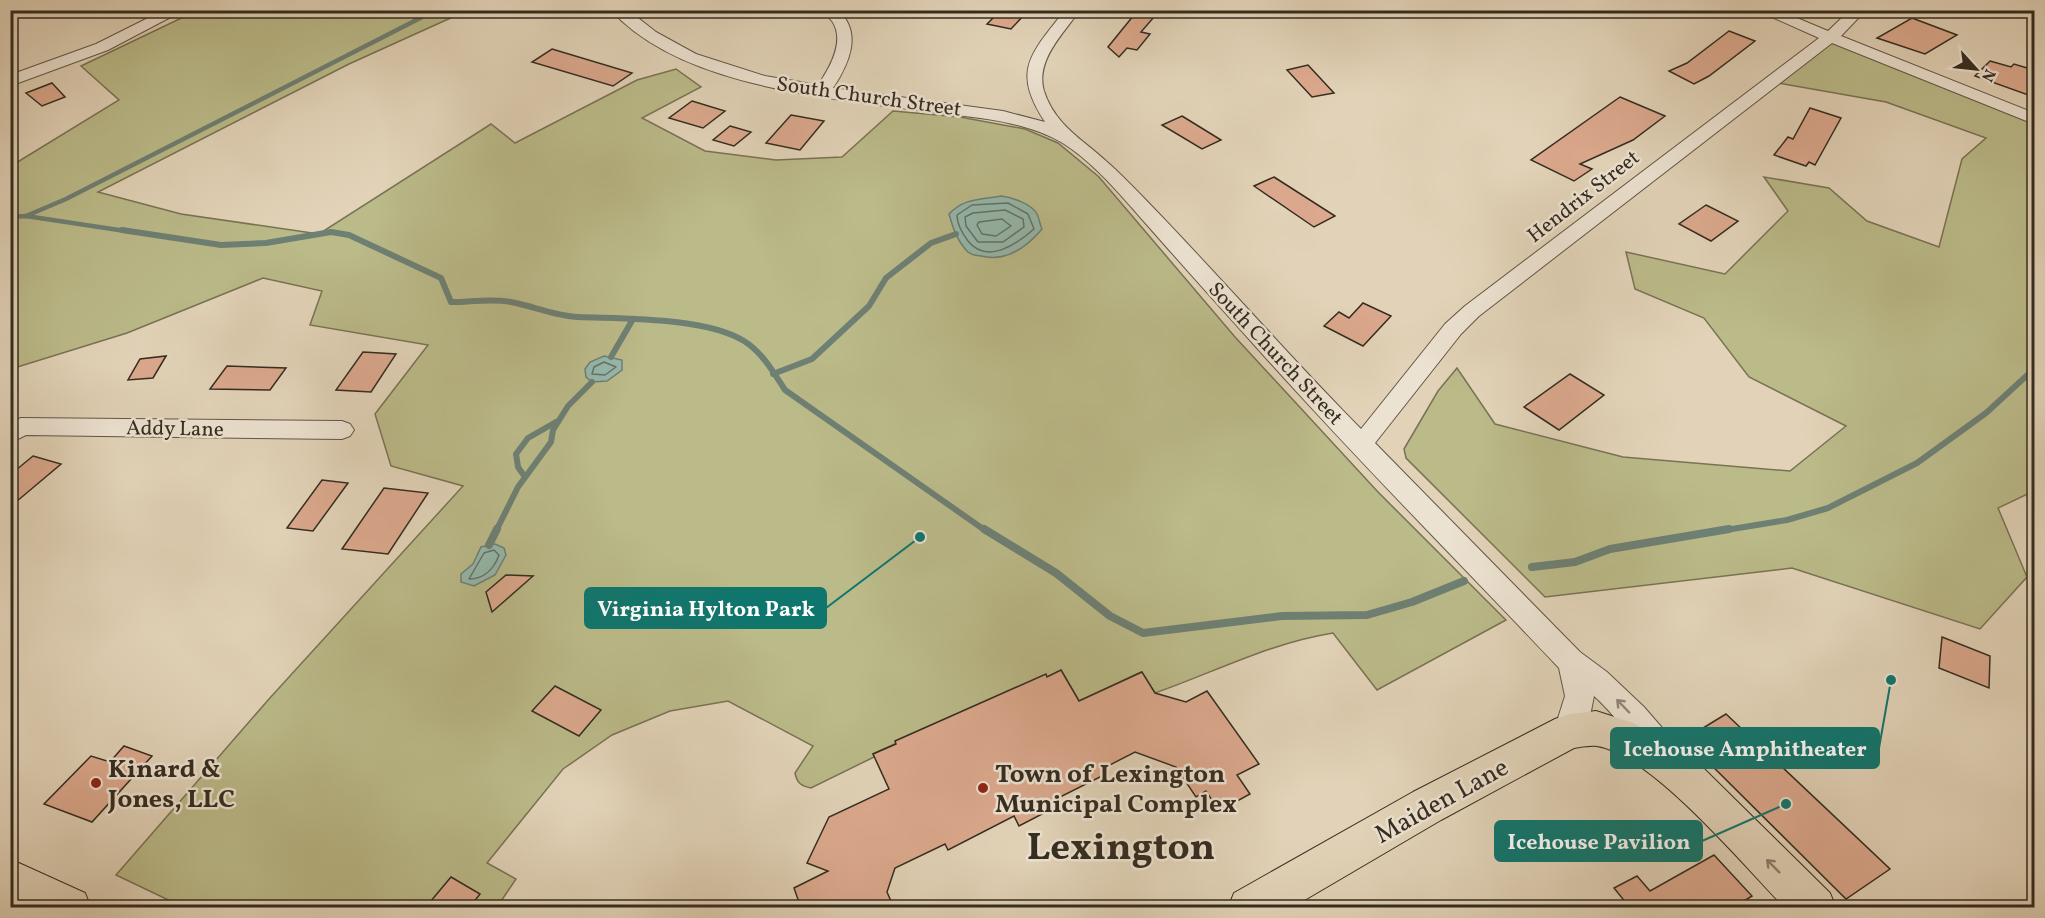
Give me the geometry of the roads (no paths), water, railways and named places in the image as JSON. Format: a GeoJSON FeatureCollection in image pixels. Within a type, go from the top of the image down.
{"type":"FeatureCollection","features":[{"type":"Feature","properties":{"kind":"main road"},"geometry":{"type":"LineString","coordinates":[[1569,731],[1596,728],[1607,730],[1674,766]]}},
{"type":"Feature","properties":{"kind":"main road","name":"Maiden Lane"},"geometry":{"type":"LineString","coordinates":[[1249,908],[1427,806],[1569,731]]}},
{"type":"Feature","properties":{"kind":"main road","name":"South Church Street"},"geometry":{"type":"LineString","coordinates":[[1674,766],[1815,908]]}},
{"type":"Feature","properties":{"kind":"main road"},"geometry":{"type":"LineString","coordinates":[[10,880],[70,908]]}},
{"type":"Feature","properties":{"kind":"street"},"geometry":{"type":"LineString","coordinates":[[10,81],[102,47],[177,10]]}},
{"type":"Feature","properties":{"kind":"street","name":"South Church Street"},"geometry":{"type":"LineString","coordinates":[[618,10],[651,36],[701,62],[762,81],[822,92],[1003,116],[1061,134],[1090,155],[1136,201],[1361,445],[1570,661],[1601,683],[1653,736],[1674,766]]}},
{"type":"Feature","properties":{"kind":"street"},"geometry":{"type":"LineString","coordinates":[[822,92],[836,71],[845,47],[844,27],[829,10]]}},
{"type":"Feature","properties":{"kind":"street"},"geometry":{"type":"LineString","coordinates":[[1061,134],[1037,95],[1033,74],[1040,57],[1073,10]]}},
{"type":"Feature","properties":{"kind":"street"},"geometry":{"type":"LineString","coordinates":[[1763,10],[2034,119]]}},
{"type":"Feature","properties":{"kind":"street","name":"Hendrix Street"},"geometry":{"type":"LineString","coordinates":[[1361,445],[1453,329],[1472,311],[1829,38],[1859,10]]}},
{"type":"Feature","properties":{"kind":"street","name":"Addy Lane"},"geometry":{"type":"LineString","coordinates":[[10,435],[21,426],[342,430]]}},
{"type":"Feature","properties":{"kind":"street"},"geometry":{"type":"LineString","coordinates":[[1569,731],[1581,698],[1580,685],[1570,661]]}},
{"type":"Feature","properties":{"kind":"water"},"geometry":{"type":"Polygon","coordinates":[[[1001,196],[1015,199],[1031,207],[1037,214],[1042,229],[1029,242],[1007,255],[990,257],[971,254],[958,239],[949,214],[967,202],[1001,196]]]}},
{"type":"Feature","properties":{"kind":"water"},"geometry":{"type":"Polygon","coordinates":[[[604,356],[622,360],[622,370],[607,381],[592,382],[586,377],[585,369],[590,362],[604,356]]]}},
{"type":"Feature","properties":{"kind":"water"},"geometry":{"type":"Polygon","coordinates":[[[495,544],[504,548],[506,555],[495,575],[474,586],[461,582],[461,574],[473,564],[481,547],[495,544]]]}},
{"type":"Feature","properties":{"kind":"waterway"},"geometry":{"type":"LineString","coordinates":[[26,216],[66,199],[436,10]]}},
{"type":"Feature","properties":{"kind":"waterway"},"geometry":{"type":"LineString","coordinates":[[10,217],[26,216]]}},
{"type":"Feature","properties":{"kind":"waterway"},"geometry":{"type":"LineString","coordinates":[[26,216],[132,232]]}},
{"type":"Feature","properties":{"kind":"waterway"},"geometry":{"type":"LineString","coordinates":[[122,230],[221,245],[266,243],[331,232],[349,235],[441,278],[451,302],[504,301],[569,316],[640,319],[708,327],[744,341],[756,351],[774,374]]}},
{"type":"Feature","properties":{"kind":"waterway"},"geometry":{"type":"LineString","coordinates":[[774,374],[812,359],[869,306],[886,278],[931,243],[956,234]]}},
{"type":"Feature","properties":{"kind":"waterway"},"geometry":{"type":"LineString","coordinates":[[611,357],[633,319]]}},
{"type":"Feature","properties":{"kind":"waterway"},"geometry":{"type":"LineString","coordinates":[[1720,531],[1787,520],[1828,508],[1917,463],[1986,413],[2034,369]]}},
{"type":"Feature","properties":{"kind":"waterway"},"geometry":{"type":"LineString","coordinates":[[774,374],[785,390],[986,531]]}},
{"type":"Feature","properties":{"kind":"waterway"},"geometry":{"type":"LineString","coordinates":[[489,545],[518,487],[551,442],[553,430],[568,406],[592,382]]}},
{"type":"Feature","properties":{"kind":"waterway"},"geometry":{"type":"LineString","coordinates":[[525,477],[518,467],[516,454],[528,438],[556,422]]}},
{"type":"Feature","properties":{"kind":"waterway"},"geometry":{"type":"LineString","coordinates":[[984,529],[1056,573],[1110,616],[1143,633],[1282,616],[1367,615],[1412,602],[1464,581]]}},
{"type":"Feature","properties":{"kind":"waterway"},"geometry":{"type":"LineString","coordinates":[[1532,567],[1575,562],[1610,549],[1729,529]]}},
{"type":"Feature","properties":{"kind":"place","name":"Virginia Hylton Park"},"geometry":{"type":"Point","coordinates":[920,537]}},
{"type":"Feature","properties":{"kind":"place","name":"Icehouse Amphitheater"},"geometry":{"type":"Point","coordinates":[1891,680]}},
{"type":"Feature","properties":{"kind":"place","name":"Kinard & Jones, LLC"},"geometry":{"type":"Point","coordinates":[96,783]}},
{"type":"Feature","properties":{"kind":"place","name":"Town of Lexington Municipal Complex"},"geometry":{"type":"Point","coordinates":[983,788]}},
{"type":"Feature","properties":{"kind":"place","name":"Icehouse Pavilion"},"geometry":{"type":"Point","coordinates":[1786,804]}},
{"type":"Feature","properties":{"kind":"district","name":"Lexington"},"geometry":{"type":"Point","coordinates":[1121,845]}}]}
